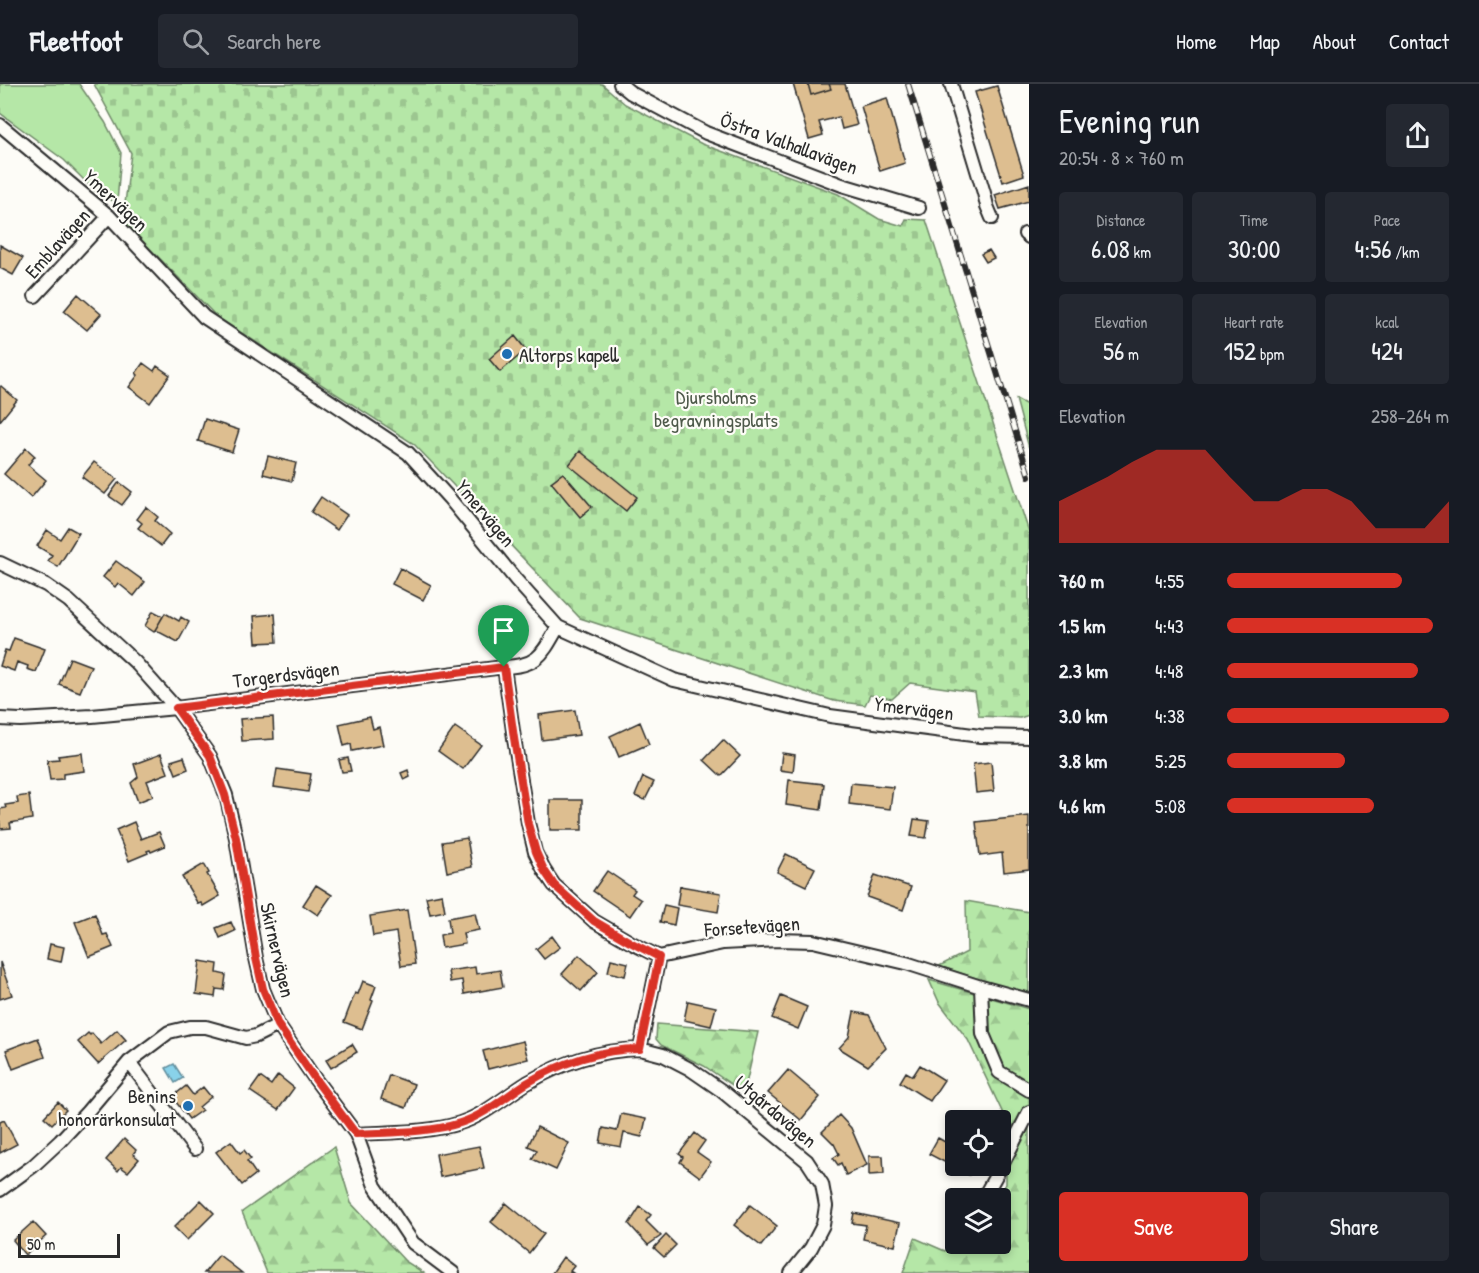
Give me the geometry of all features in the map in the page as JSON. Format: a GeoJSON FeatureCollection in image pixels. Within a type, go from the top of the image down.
{"type":"FeatureCollection","features":[{"type":"Feature","properties":{"kind":"street","name":"Östra Valhallavägen"},"geometry":{"type":"LineString","coordinates":[[620,84],[631,93],[706,133],[842,184],[919,208]]}},
{"type":"Feature","properties":{"kind":"street"},"geometry":{"type":"LineString","coordinates":[[951,84],[992,218]]}},
{"type":"Feature","properties":{"kind":"street","name":"Ymervägen"},"geometry":{"type":"LineString","coordinates":[[0,125],[109,216],[204,317],[408,453],[558,627],[674,680],[830,717],[980,736],[1029,737]]}},
{"type":"Feature","properties":{"kind":"street","name":"Emblavägen"},"geometry":{"type":"LineString","coordinates":[[35,296],[109,216]]}},
{"type":"Feature","properties":{"kind":"street","name":"Skirnervägen"},"geometry":{"type":"LineString","coordinates":[[0,563],[61,594],[135,662],[176,708],[210,756],[225,795],[236,838],[263,989],[278,1025],[356,1134]]}},
{"type":"Feature","properties":{"kind":"street","name":"Torgerdsvägen"},"geometry":{"type":"LineString","coordinates":[[0,719],[92,716],[176,708],[521,666],[533,661],[544,652],[558,627]]}},
{"type":"Feature","properties":{"kind":"street"},"geometry":{"type":"LineString","coordinates":[[453,1273],[412,1243],[375,1186],[356,1134],[421,1131],[461,1123],[496,1105],[527,1083],[561,1066],[597,1054],[623,1049],[640,1049],[659,957],[594,921],[554,885],[544,870],[528,824],[504,667]]}},
{"type":"Feature","properties":{"kind":"street","name":"Forsetevägen"},"geometry":{"type":"LineString","coordinates":[[659,957],[723,943],[813,941],[906,963],[1029,1000]]}},
{"type":"Feature","properties":{"kind":"street"},"geometry":{"type":"LineString","coordinates":[[981,987],[983,1034],[999,1072],[1029,1090]]}},
{"type":"Feature","properties":{"kind":"street"},"geometry":{"type":"LineString","coordinates":[[0,1190],[33,1166],[60,1141],[129,1062],[169,1032],[190,1027],[206,1027],[246,1038],[256,1036],[278,1025]]}},
{"type":"Feature","properties":{"kind":"street","name":"Utgårdavägen"},"geometry":{"type":"LineString","coordinates":[[640,1049],[663,1055],[690,1069],[722,1091],[807,1161],[822,1184],[826,1206],[823,1225],[812,1248],[791,1273]]}},
{"type":"Feature","properties":{"kind":"street"},"geometry":{"type":"LineString","coordinates":[[129,1062],[195,1149]]}},
{"type":"Feature","properties":{"kind":"street"},"geometry":{"type":"LineString","coordinates":[[989,1188],[1029,1112]]}},
{"type":"Feature","properties":{"kind":"green space"},"geometry":{"type":"Polygon","coordinates":[[[0,84],[79,84],[105,122],[121,153],[117,203],[96,192],[64,160],[0,113],[0,84]]]}},
{"type":"Feature","properties":{"kind":"green space","name":"Djursholms begravningsplats"},"geometry":{"type":"Polygon","coordinates":[[[94,84],[602,84],[625,104],[702,144],[838,194],[879,219],[903,226],[906,219],[926,220],[1029,532],[1029,715],[1020,718],[979,716],[975,692],[910,683],[892,699],[870,695],[865,705],[834,701],[580,618],[414,444],[217,317],[128,226],[125,204],[131,153],[94,84]]]}},
{"type":"Feature","properties":{"kind":"green space"},"geometry":{"type":"Polygon","coordinates":[[[1016,399],[1029,406],[1029,448],[1016,399]]]}},
{"type":"Feature","properties":{"kind":"green space"},"geometry":{"type":"Polygon","coordinates":[[[966,901],[1029,912],[1029,994],[939,966],[967,952],[966,901]]]}},
{"type":"Feature","properties":{"kind":"green space"},"geometry":{"type":"Polygon","coordinates":[[[929,980],[1029,1009],[1029,1273],[903,1273],[915,1238],[945,1251],[945,1254],[1011,1254],[1011,1188],[1003,1188],[1006,1184],[1006,1176],[1011,1176],[1011,1110],[1001,1110],[968,1040],[939,1002],[929,980]]]}},
{"type":"Feature","properties":{"kind":"green space"},"geometry":{"type":"Polygon","coordinates":[[[657,1024],[758,1032],[744,1093],[704,1066],[661,1045],[656,1039],[657,1024]]]}},
{"type":"Feature","properties":{"kind":"green space"},"geometry":{"type":"Polygon","coordinates":[[[334,1147],[351,1203],[405,1261],[424,1273],[267,1273],[242,1212],[334,1147]]]}},
{"type":"Feature","properties":{"kind":"water"},"geometry":{"type":"Polygon","coordinates":[[[174,1064],[183,1078],[175,1083],[166,1068],[174,1064]]]}},
{"type":"Feature","properties":{"kind":"building"},"geometry":{"type":"Polygon","coordinates":[[[793,84],[808,84],[811,95],[831,89],[829,84],[845,84],[857,125],[842,129],[839,117],[819,122],[823,135],[809,139],[793,84]]]}},
{"type":"Feature","properties":{"kind":"building"},"geometry":{"type":"Polygon","coordinates":[[[793,84],[845,84],[857,125],[842,129],[839,117],[819,122],[823,135],[809,139],[793,84]]]}},
{"type":"Feature","properties":{"kind":"building"},"geometry":{"type":"Polygon","coordinates":[[[997,86],[1024,175],[1003,182],[975,92],[997,86]]]}},
{"type":"Feature","properties":{"kind":"building"},"geometry":{"type":"Polygon","coordinates":[[[887,98],[905,163],[880,171],[861,106],[887,98]]]}},
{"type":"Feature","properties":{"kind":"building"},"geometry":{"type":"Polygon","coordinates":[[[1029,184],[1029,201],[1000,209],[995,195],[1029,184]]]}},
{"type":"Feature","properties":{"kind":"building"},"geometry":{"type":"Polygon","coordinates":[[[0,245],[23,258],[13,275],[0,268],[0,245]]]}},
{"type":"Feature","properties":{"kind":"building"},"geometry":{"type":"Polygon","coordinates":[[[989,250],[994,258],[986,262],[981,254],[989,250]]]}},
{"type":"Feature","properties":{"kind":"building"},"geometry":{"type":"Polygon","coordinates":[[[78,294],[101,314],[87,330],[64,311],[78,294]]]}},
{"type":"Feature","properties":{"kind":"building","name":"Altorps kapell"},"geometry":{"type":"Polygon","coordinates":[[[515,336],[526,350],[500,372],[489,359],[515,336]]]}},
{"type":"Feature","properties":{"kind":"building"},"geometry":{"type":"Polygon","coordinates":[[[143,363],[154,371],[157,366],[170,375],[150,403],[129,387],[143,363]]]}},
{"type":"Feature","properties":{"kind":"building"},"geometry":{"type":"Polygon","coordinates":[[[0,387],[17,400],[0,421],[0,387]]]}},
{"type":"Feature","properties":{"kind":"building"},"geometry":{"type":"Polygon","coordinates":[[[205,419],[239,430],[232,452],[198,441],[205,419]]]}},
{"type":"Feature","properties":{"kind":"building"},"geometry":{"type":"Polygon","coordinates":[[[26,448],[35,456],[28,465],[46,480],[31,498],[4,474],[26,448]]]}},
{"type":"Feature","properties":{"kind":"building"},"geometry":{"type":"Polygon","coordinates":[[[580,451],[637,497],[626,511],[569,465],[580,451]]]}},
{"type":"Feature","properties":{"kind":"building"},"geometry":{"type":"Polygon","coordinates":[[[268,456],[296,463],[292,481],[263,474],[268,456]]]}},
{"type":"Feature","properties":{"kind":"building"},"geometry":{"type":"Polygon","coordinates":[[[94,462],[117,479],[105,494],[82,477],[94,462]]]}},
{"type":"Feature","properties":{"kind":"building"},"geometry":{"type":"Polygon","coordinates":[[[563,473],[592,507],[580,517],[551,482],[563,473]]]}},
{"type":"Feature","properties":{"kind":"building"},"geometry":{"type":"Polygon","coordinates":[[[119,482],[132,492],[122,505],[109,496],[119,482]]]}},
{"type":"Feature","properties":{"kind":"building"},"geometry":{"type":"Polygon","coordinates":[[[321,497],[347,515],[337,530],[311,512],[321,497]]]}},
{"type":"Feature","properties":{"kind":"building"},"geometry":{"type":"Polygon","coordinates":[[[146,507],[158,517],[155,521],[170,534],[161,546],[138,528],[142,523],[137,519],[146,507]]]}},
{"type":"Feature","properties":{"kind":"building"},"geometry":{"type":"Polygon","coordinates":[[[68,527],[79,533],[58,567],[48,561],[52,555],[37,546],[47,530],[60,539],[68,527]]]}},
{"type":"Feature","properties":{"kind":"building"},"geometry":{"type":"Polygon","coordinates":[[[116,561],[145,582],[134,596],[118,583],[115,587],[103,577],[116,561]]]}},
{"type":"Feature","properties":{"kind":"building"},"geometry":{"type":"Polygon","coordinates":[[[400,568],[431,585],[423,600],[392,584],[400,568]]]}},
{"type":"Feature","properties":{"kind":"building"},"geometry":{"type":"Polygon","coordinates":[[[153,611],[163,616],[154,632],[145,626],[153,611]]]}},
{"type":"Feature","properties":{"kind":"building"},"geometry":{"type":"Polygon","coordinates":[[[165,613],[179,621],[181,617],[189,622],[178,642],[155,630],[165,613]]]}},
{"type":"Feature","properties":{"kind":"building"},"geometry":{"type":"Polygon","coordinates":[[[275,614],[277,642],[256,643],[254,616],[275,614]]]}},
{"type":"Feature","properties":{"kind":"building"},"geometry":{"type":"Polygon","coordinates":[[[14,638],[45,649],[36,672],[17,662],[14,671],[0,666],[5,650],[9,651],[14,638]]]}},
{"type":"Feature","properties":{"kind":"building"},"geometry":{"type":"Polygon","coordinates":[[[70,658],[91,666],[80,692],[59,684],[70,658]]]}},
{"type":"Feature","properties":{"kind":"building"},"geometry":{"type":"Polygon","coordinates":[[[575,710],[579,735],[542,740],[539,715],[575,710]]]}},
{"type":"Feature","properties":{"kind":"building"},"geometry":{"type":"Polygon","coordinates":[[[273,717],[274,739],[242,741],[240,719],[273,717]]]}},
{"type":"Feature","properties":{"kind":"building"},"geometry":{"type":"Polygon","coordinates":[[[370,717],[373,729],[379,727],[383,745],[352,751],[351,744],[344,746],[339,724],[370,717]]]}},
{"type":"Feature","properties":{"kind":"building"},"geometry":{"type":"Polygon","coordinates":[[[640,722],[649,744],[619,757],[610,736],[640,722]]]}},
{"type":"Feature","properties":{"kind":"building"},"geometry":{"type":"Polygon","coordinates":[[[455,727],[481,745],[463,769],[438,751],[455,727]]]}},
{"type":"Feature","properties":{"kind":"building"},"geometry":{"type":"Polygon","coordinates":[[[723,740],[740,756],[721,776],[704,760],[723,740]]]}},
{"type":"Feature","properties":{"kind":"building"},"geometry":{"type":"Polygon","coordinates":[[[82,753],[84,771],[63,774],[63,779],[50,780],[47,760],[82,753]]]}},
{"type":"Feature","properties":{"kind":"building"},"geometry":{"type":"Polygon","coordinates":[[[782,753],[795,755],[793,772],[780,770],[782,753]]]}},
{"type":"Feature","properties":{"kind":"building"},"geometry":{"type":"Polygon","coordinates":[[[161,754],[168,773],[147,781],[153,796],[138,802],[131,783],[138,777],[134,764],[161,754]]]}},
{"type":"Feature","properties":{"kind":"building"},"geometry":{"type":"Polygon","coordinates":[[[184,757],[188,769],[176,774],[171,761],[184,757]]]}},
{"type":"Feature","properties":{"kind":"building"},"geometry":{"type":"Polygon","coordinates":[[[348,758],[351,771],[342,772],[339,760],[348,758]]]}},
{"type":"Feature","properties":{"kind":"building"},"geometry":{"type":"Polygon","coordinates":[[[991,762],[994,791],[976,793],[973,764],[991,762]]]}},
{"type":"Feature","properties":{"kind":"building"},"geometry":{"type":"Polygon","coordinates":[[[277,769],[311,774],[308,792],[274,787],[277,769]]]}},
{"type":"Feature","properties":{"kind":"building"},"geometry":{"type":"Polygon","coordinates":[[[408,770],[410,777],[404,780],[401,773],[408,770]]]}},
{"type":"Feature","properties":{"kind":"building"},"geometry":{"type":"Polygon","coordinates":[[[643,777],[654,782],[645,800],[635,796],[643,777]]]}},
{"type":"Feature","properties":{"kind":"building"},"geometry":{"type":"Polygon","coordinates":[[[789,780],[824,784],[821,810],[786,805],[789,780]]]}},
{"type":"Feature","properties":{"kind":"building"},"geometry":{"type":"Polygon","coordinates":[[[851,783],[893,787],[890,809],[849,804],[851,783]]]}},
{"type":"Feature","properties":{"kind":"building"},"geometry":{"type":"Polygon","coordinates":[[[29,795],[32,819],[10,823],[11,828],[0,829],[0,809],[6,808],[5,805],[18,803],[17,797],[29,795]]]}},
{"type":"Feature","properties":{"kind":"building"},"geometry":{"type":"Polygon","coordinates":[[[550,800],[582,800],[582,830],[550,830],[550,800]]]}},
{"type":"Feature","properties":{"kind":"building"},"geometry":{"type":"Polygon","coordinates":[[[1029,816],[1029,869],[1004,872],[1002,853],[980,856],[976,822],[1029,816]]]}},
{"type":"Feature","properties":{"kind":"building"},"geometry":{"type":"Polygon","coordinates":[[[914,819],[929,821],[926,838],[911,836],[914,819]]]}},
{"type":"Feature","properties":{"kind":"building"},"geometry":{"type":"Polygon","coordinates":[[[134,822],[141,839],[159,832],[165,846],[151,852],[147,851],[148,853],[129,861],[116,830],[134,822]]]}},
{"type":"Feature","properties":{"kind":"building"},"geometry":{"type":"Polygon","coordinates":[[[467,838],[472,867],[447,872],[442,842],[467,838]]]}},
{"type":"Feature","properties":{"kind":"building"},"geometry":{"type":"Polygon","coordinates":[[[786,854],[815,868],[806,886],[777,872],[786,854]]]}},
{"type":"Feature","properties":{"kind":"building"},"geometry":{"type":"Polygon","coordinates":[[[204,864],[220,896],[203,906],[201,903],[198,904],[182,877],[204,864]]]}},
{"type":"Feature","properties":{"kind":"building"},"geometry":{"type":"Polygon","coordinates":[[[607,871],[635,890],[632,894],[641,900],[630,916],[593,891],[607,871]]]}},
{"type":"Feature","properties":{"kind":"building"},"geometry":{"type":"Polygon","coordinates":[[[875,875],[911,887],[903,910],[867,897],[875,875]]]}},
{"type":"Feature","properties":{"kind":"building"},"geometry":{"type":"Polygon","coordinates":[[[316,885],[332,895],[318,915],[303,905],[316,885]]]}},
{"type":"Feature","properties":{"kind":"building"},"geometry":{"type":"Polygon","coordinates":[[[680,886],[721,893],[718,912],[677,905],[680,886]]]}},
{"type":"Feature","properties":{"kind":"building"},"geometry":{"type":"Polygon","coordinates":[[[442,894],[445,911],[430,914],[426,897],[442,894]]]}},
{"type":"Feature","properties":{"kind":"building"},"geometry":{"type":"Polygon","coordinates":[[[664,905],[677,908],[674,925],[660,922],[664,905]]]}},
{"type":"Feature","properties":{"kind":"building"},"geometry":{"type":"Polygon","coordinates":[[[407,910],[415,964],[401,966],[396,932],[373,936],[370,916],[407,910]]]}},
{"type":"Feature","properties":{"kind":"building"},"geometry":{"type":"Polygon","coordinates":[[[475,913],[479,930],[463,933],[465,944],[442,948],[440,935],[450,933],[448,918],[475,913]]]}},
{"type":"Feature","properties":{"kind":"building"},"geometry":{"type":"Polygon","coordinates":[[[95,914],[103,935],[107,934],[113,947],[89,957],[75,922],[95,914]]]}},
{"type":"Feature","properties":{"kind":"building"},"geometry":{"type":"Polygon","coordinates":[[[231,922],[235,931],[220,938],[216,928],[231,922]]]}},
{"type":"Feature","properties":{"kind":"building"},"geometry":{"type":"Polygon","coordinates":[[[552,936],[560,947],[544,959],[536,949],[552,936]]]}},
{"type":"Feature","properties":{"kind":"building"},"geometry":{"type":"Polygon","coordinates":[[[50,944],[64,947],[61,962],[47,959],[50,944]]]}},
{"type":"Feature","properties":{"kind":"building"},"geometry":{"type":"Polygon","coordinates":[[[579,955],[598,972],[581,991],[562,974],[579,955]]]}},
{"type":"Feature","properties":{"kind":"building"},"geometry":{"type":"Polygon","coordinates":[[[611,959],[628,963],[625,976],[608,972],[611,959]]]}},
{"type":"Feature","properties":{"kind":"building"},"geometry":{"type":"Polygon","coordinates":[[[200,961],[218,964],[217,973],[226,975],[224,990],[216,989],[215,997],[196,994],[200,961]]]}},
{"type":"Feature","properties":{"kind":"building"},"geometry":{"type":"Polygon","coordinates":[[[0,962],[12,995],[0,999],[0,962]]]}},
{"type":"Feature","properties":{"kind":"building"},"geometry":{"type":"Polygon","coordinates":[[[475,967],[476,974],[500,970],[503,987],[464,994],[462,980],[450,982],[448,971],[475,967]]]}},
{"type":"Feature","properties":{"kind":"building"},"geometry":{"type":"Polygon","coordinates":[[[363,981],[376,986],[362,1029],[344,1022],[355,993],[358,994],[363,981]]]}},
{"type":"Feature","properties":{"kind":"building"},"geometry":{"type":"Polygon","coordinates":[[[781,996],[807,1007],[798,1029],[772,1018],[781,996]]]}},
{"type":"Feature","properties":{"kind":"building"},"geometry":{"type":"Polygon","coordinates":[[[688,1001],[716,1007],[711,1026],[684,1020],[688,1001]]]}},
{"type":"Feature","properties":{"kind":"building"},"geometry":{"type":"Polygon","coordinates":[[[854,1012],[869,1015],[886,1048],[868,1066],[839,1048],[849,1037],[854,1012]]]}},
{"type":"Feature","properties":{"kind":"building"},"geometry":{"type":"Polygon","coordinates":[[[117,1030],[126,1040],[98,1064],[78,1042],[88,1033],[90,1035],[92,1033],[101,1044],[117,1030]]]}},
{"type":"Feature","properties":{"kind":"building"},"geometry":{"type":"Polygon","coordinates":[[[38,1038],[45,1057],[13,1069],[6,1050],[38,1038]]]}},
{"type":"Feature","properties":{"kind":"building"},"geometry":{"type":"Polygon","coordinates":[[[523,1041],[528,1059],[488,1069],[483,1051],[523,1041]]]}},
{"type":"Feature","properties":{"kind":"building"},"geometry":{"type":"Polygon","coordinates":[[[352,1044],[357,1052],[331,1068],[326,1060],[352,1044]]]}},
{"type":"Feature","properties":{"kind":"building"},"geometry":{"type":"Polygon","coordinates":[[[920,1065],[944,1080],[930,1101],[900,1082],[906,1072],[913,1076],[920,1065]]]}},
{"type":"Feature","properties":{"kind":"building"},"geometry":{"type":"Polygon","coordinates":[[[788,1070],[820,1097],[801,1120],[768,1093],[788,1070]]]}},
{"type":"Feature","properties":{"kind":"building"},"geometry":{"type":"Polygon","coordinates":[[[278,1075],[294,1088],[278,1110],[250,1091],[260,1077],[271,1085],[278,1075]]]}},
{"type":"Feature","properties":{"kind":"building"},"geometry":{"type":"Polygon","coordinates":[[[389,1075],[414,1084],[406,1108],[381,1099],[389,1075]]]}},
{"type":"Feature","properties":{"kind":"building"},"geometry":{"type":"Polygon","coordinates":[[[186,1086],[193,1095],[203,1087],[211,1097],[199,1107],[202,1110],[189,1119],[172,1097],[186,1086]]]}},
{"type":"Feature","properties":{"kind":"building"},"geometry":{"type":"Polygon","coordinates":[[[58,1102],[66,1110],[52,1124],[44,1117],[58,1102]]]}},
{"type":"Feature","properties":{"kind":"building"},"geometry":{"type":"Polygon","coordinates":[[[621,1114],[646,1119],[642,1137],[624,1133],[621,1147],[600,1143],[603,1128],[617,1131],[621,1114]]]}},
{"type":"Feature","properties":{"kind":"building"},"geometry":{"type":"Polygon","coordinates":[[[839,1115],[851,1128],[867,1165],[846,1175],[841,1163],[838,1165],[833,1158],[839,1154],[834,1144],[822,1132],[839,1115]]]}},
{"type":"Feature","properties":{"kind":"building"},"geometry":{"type":"Polygon","coordinates":[[[4,1120],[17,1144],[0,1153],[0,1122],[4,1120]]]}},
{"type":"Feature","properties":{"kind":"building"},"geometry":{"type":"Polygon","coordinates":[[[537,1127],[569,1143],[556,1170],[532,1159],[537,1150],[528,1146],[537,1127]]]}},
{"type":"Feature","properties":{"kind":"building"},"geometry":{"type":"Polygon","coordinates":[[[695,1133],[705,1141],[697,1152],[711,1162],[700,1177],[680,1162],[683,1157],[679,1154],[695,1133]]]}},
{"type":"Feature","properties":{"kind":"building"},"geometry":{"type":"Polygon","coordinates":[[[938,1138],[945,1142],[945,1162],[929,1154],[938,1138]]]}},
{"type":"Feature","properties":{"kind":"building"},"geometry":{"type":"Polygon","coordinates":[[[124,1139],[136,1150],[133,1154],[139,1159],[128,1172],[121,1167],[118,1171],[106,1160],[124,1139]]]}},
{"type":"Feature","properties":{"kind":"building"},"geometry":{"type":"Polygon","coordinates":[[[231,1141],[240,1153],[244,1150],[251,1159],[247,1161],[256,1174],[242,1185],[216,1152],[231,1141]]]}},
{"type":"Feature","properties":{"kind":"building"},"geometry":{"type":"Polygon","coordinates":[[[479,1146],[484,1168],[440,1177],[436,1154],[479,1146]]]}},
{"type":"Feature","properties":{"kind":"building"},"geometry":{"type":"Polygon","coordinates":[[[869,1156],[883,1156],[884,1174],[869,1175],[869,1156]]]}},
{"type":"Feature","properties":{"kind":"building"},"geometry":{"type":"Polygon","coordinates":[[[201,1200],[214,1213],[187,1240],[174,1227],[201,1200]]]}},
{"type":"Feature","properties":{"kind":"building"},"geometry":{"type":"Polygon","coordinates":[[[506,1203],[544,1234],[529,1253],[491,1222],[506,1203]]]}},
{"type":"Feature","properties":{"kind":"building"},"geometry":{"type":"Polygon","coordinates":[[[750,1205],[777,1226],[761,1246],[734,1225],[750,1205]]]}},
{"type":"Feature","properties":{"kind":"building"},"geometry":{"type":"Polygon","coordinates":[[[640,1207],[651,1215],[646,1221],[661,1236],[648,1245],[629,1224],[640,1207]]]}},
{"type":"Feature","properties":{"kind":"building"},"geometry":{"type":"Polygon","coordinates":[[[854,1213],[900,1223],[895,1246],[863,1239],[866,1225],[852,1223],[854,1213]]]}},
{"type":"Feature","properties":{"kind":"building"},"geometry":{"type":"Polygon","coordinates":[[[33,1222],[46,1236],[25,1255],[13,1240],[33,1222]]]}},
{"type":"Feature","properties":{"kind":"building"},"geometry":{"type":"Polygon","coordinates":[[[666,1235],[676,1245],[664,1257],[654,1248],[666,1235]]]}},
{"type":"Feature","properties":{"kind":"building"},"geometry":{"type":"Polygon","coordinates":[[[219,1255],[242,1273],[204,1273],[219,1255]]]}},
{"type":"Feature","properties":{"kind":"building"},"geometry":{"type":"Polygon","coordinates":[[[563,1257],[574,1266],[570,1271],[573,1273],[552,1273],[563,1257]]]}},
{"type":"Feature","properties":{"kind":"railway"},"geometry":{"type":"LineString","coordinates":[[908,84],[1029,476]]}},
{"type":"Feature","properties":{"kind":"place","name":"Altorps kapell"},"geometry":{"type":"Point","coordinates":[507,354]}},
{"type":"Feature","properties":{"kind":"place","name":"Benins honorärkonsulat"},"geometry":{"type":"Point","coordinates":[188,1106]}},
{"type":"Feature","properties":{"kind":"route"},"geometry":{"type":"LineString","coordinates":[[504,667],[528,824],[544,870],[554,885],[594,921],[659,957],[640,1049],[623,1049],[597,1054],[561,1066],[527,1083],[496,1105],[461,1123],[421,1131],[356,1134],[278,1025],[263,989],[236,838],[225,795],[210,756],[176,708],[504,667]]}}]}
